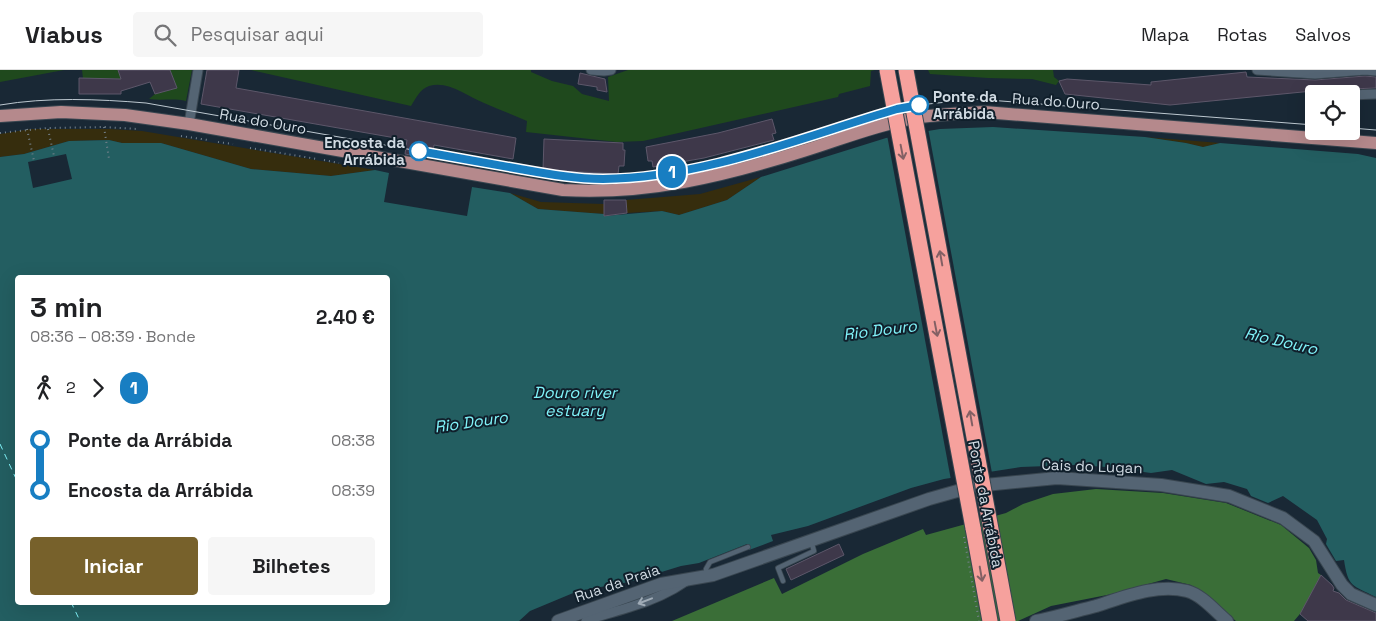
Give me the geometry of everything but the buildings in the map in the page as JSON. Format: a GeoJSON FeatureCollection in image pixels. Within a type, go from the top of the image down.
{"type":"FeatureCollection","features":[{"type":"Feature","properties":{"kind":"highway","name":"Ponte da Arrábida"},"geometry":{"type":"LineString","coordinates":[[887,70],[990,621]]}},
{"type":"Feature","properties":{"kind":"highway","name":"Ponte da Arrábida"},"geometry":{"type":"LineString","coordinates":[[906,70],[1008,621]]}},
{"type":"Feature","properties":{"kind":"main road","name":"Rua do Ouro"},"geometry":{"type":"LineString","coordinates":[[0,116],[61,112],[125,115],[189,124],[544,187],[592,192],[658,187],[692,182],[743,169],[905,120],[949,114],[984,112],[1305,132]]}},
{"type":"Feature","properties":{"kind":"main road","name":"Rua do Ouro"},"geometry":{"type":"LineString","coordinates":[[1357,140],[1376,143]]}},
{"type":"Feature","properties":{"kind":"main road","name":"Cais do Lugan"},"geometry":{"type":"LineString","coordinates":[[688,579],[707,576],[929,499],[975,486],[1057,478],[1161,485],[1229,496],[1283,518],[1314,541],[1342,585],[1351,594],[1376,605]]}},
{"type":"Feature","properties":{"kind":"main road","name":"Rua da Praia"},"geometry":{"type":"LineString","coordinates":[[558,621],[661,584],[688,579]]}},
{"type":"Feature","properties":{"kind":"main road"},"geometry":{"type":"LineString","coordinates":[[1036,621],[1057,618],[1143,592],[1166,589],[1188,591],[1197,596],[1227,621]]}},
{"type":"Feature","properties":{"kind":"street"},"geometry":{"type":"LineString","coordinates":[[189,124],[198,70]]}},
{"type":"Feature","properties":{"kind":"street"},"geometry":{"type":"LineString","coordinates":[[591,70],[604,72],[611,70]]}},
{"type":"Feature","properties":{"kind":"street"},"geometry":{"type":"LineString","coordinates":[[1256,70],[1313,72],[1376,71]]}},
{"type":"Feature","properties":{"kind":"street"},"geometry":{"type":"LineString","coordinates":[[1360,95],[1376,94]]}},
{"type":"Feature","properties":{"kind":"street"},"geometry":{"type":"LineString","coordinates":[[586,621],[672,591],[688,579]]}},
{"type":"Feature","properties":{"kind":"lane"},"geometry":{"type":"LineString","coordinates":[[783,581],[778,568],[814,551],[811,539]]}},
{"type":"Feature","properties":{"kind":"lane"},"geometry":{"type":"LineString","coordinates":[[707,576],[706,569],[710,562],[748,547]]}},
{"type":"Feature","properties":{"kind":"path"},"geometry":{"type":"LineString","coordinates":[[104,127],[109,159]]}},
{"type":"Feature","properties":{"kind":"path"},"geometry":{"type":"LineString","coordinates":[[0,132],[27,129],[104,127],[142,130]]}},
{"type":"Feature","properties":{"kind":"path"},"geometry":{"type":"LineString","coordinates":[[27,129],[34,161]]}},
{"type":"Feature","properties":{"kind":"path"},"geometry":{"type":"LineString","coordinates":[[48,129],[54,156]]}},
{"type":"Feature","properties":{"kind":"path"},"geometry":{"type":"LineString","coordinates":[[175,134],[234,144]]}},
{"type":"Feature","properties":{"kind":"path"},"geometry":{"type":"LineString","coordinates":[[243,146],[340,163]]}},
{"type":"Feature","properties":{"kind":"green space"},"geometry":{"type":"Polygon","coordinates":[[[0,70],[64,70],[0,82],[0,70]]]}},
{"type":"Feature","properties":{"kind":"green space"},"geometry":{"type":"Polygon","coordinates":[[[82,70],[118,70],[121,79],[83,78],[82,70]]]}},
{"type":"Feature","properties":{"kind":"green space"},"geometry":{"type":"Polygon","coordinates":[[[170,70],[192,70],[186,101],[149,99],[155,94],[177,88],[170,70]]]}},
{"type":"Feature","properties":{"kind":"green space"},"geometry":{"type":"Polygon","coordinates":[[[251,70],[531,70],[531,72],[552,81],[573,86],[582,94],[609,101],[608,77],[628,70],[875,70],[871,71],[870,86],[839,94],[838,97],[643,141],[617,142],[526,132],[527,121],[443,85],[426,87],[411,106],[251,70]]]}},
{"type":"Feature","properties":{"kind":"green space"},"geometry":{"type":"Polygon","coordinates":[[[928,70],[1053,70],[1054,77],[1059,81],[1056,85],[1032,79],[930,74],[928,70]]]}},
{"type":"Feature","properties":{"kind":"green space"},"geometry":{"type":"Polygon","coordinates":[[[1096,489],[1163,493],[1226,503],[1281,525],[1309,548],[1316,560],[1318,573],[1321,575],[1304,609],[1294,621],[1236,621],[1191,585],[1166,579],[1112,594],[1051,606],[1018,621],[672,621],[774,578],[782,594],[863,554],[923,529],[926,535],[1006,513],[1023,504],[1053,494],[1096,489]]]}},
{"type":"Feature","properties":{"kind":"sand"},"geometry":{"type":"Polygon","coordinates":[[[31,129],[142,131],[375,170],[331,176],[251,169],[161,143],[122,143],[109,140],[69,141],[24,154],[0,157],[0,134],[31,129]]]}},
{"type":"Feature","properties":{"kind":"sand"},"geometry":{"type":"Polygon","coordinates":[[[1145,137],[1220,143],[1203,147],[1145,137]]]}},
{"type":"Feature","properties":{"kind":"sand"},"geometry":{"type":"Polygon","coordinates":[[[761,177],[727,200],[679,215],[662,211],[627,213],[626,200],[700,194],[761,177]]]}},
{"type":"Feature","properties":{"kind":"sand"},"geometry":{"type":"Polygon","coordinates":[[[510,193],[541,202],[604,204],[604,214],[538,209],[510,193]]]}},
{"type":"Feature","properties":{"kind":"water","name":"Douro river estuary"},"geometry":{"type":"Polygon","coordinates":[[[993,127],[1145,137],[1203,147],[1220,143],[1358,154],[1376,158],[1376,597],[1352,584],[1347,575],[1344,560],[1336,561],[1326,544],[1327,539],[1317,520],[1283,496],[1268,503],[1251,496],[1247,489],[1224,482],[1206,484],[1172,470],[1151,473],[1075,465],[1021,467],[944,479],[911,488],[808,526],[771,535],[773,541],[749,550],[747,544],[699,563],[681,566],[629,582],[578,591],[530,611],[519,621],[0,621],[0,157],[24,154],[69,141],[109,140],[122,143],[161,143],[251,169],[331,176],[375,170],[389,173],[384,202],[467,216],[472,187],[510,193],[538,209],[604,214],[605,216],[662,211],[679,215],[727,200],[761,177],[886,138],[940,129],[993,127]]]}},
{"type":"Feature","properties":{"kind":"pier","name":"Ponte da Arrábida"},"geometry":{"type":"Polygon","coordinates":[[[928,128],[992,473],[951,480],[887,135],[928,128]]]}},
{"type":"Feature","properties":{"kind":"pier"},"geometry":{"type":"Polygon","coordinates":[[[66,154],[72,179],[33,188],[28,162],[66,154]]]}},
{"type":"Feature","properties":{"kind":"ferry route"},"geometry":{"type":"LineString","coordinates":[[0,444],[15,476]]}},
{"type":"Feature","properties":{"kind":"ferry route"},"geometry":{"type":"LineString","coordinates":[[72,605],[80,621]]}},
{"type":"Feature","properties":{"kind":"tram line"},"geometry":{"type":"LineString","coordinates":[[0,105],[18,102],[73,100],[110,100],[146,103],[555,175],[599,178],[642,176],[686,170],[771,149],[897,109],[975,99],[1305,124]]}},
{"type":"Feature","properties":{"kind":"tram line","name":"1"},"geometry":{"type":"LineString","coordinates":[[419,151],[571,177],[604,179],[638,176],[702,167],[747,156],[897,109],[919,105]]}},
{"type":"Feature","properties":{"kind":"tram line"},"geometry":{"type":"LineString","coordinates":[[1360,129],[1376,130]]}},
{"type":"Feature","properties":{"kind":"place","name":"Ponte da Arrábida"},"geometry":{"type":"Point","coordinates":[919,105]}},
{"type":"Feature","properties":{"kind":"place","name":"Encosta da Arrábida"},"geometry":{"type":"Point","coordinates":[419,151]}},
{"type":"Feature","properties":{"kind":"water label","name":"Rio Douro"},"geometry":{"type":"Point","coordinates":[880,330]}},
{"type":"Feature","properties":{"kind":"water label","name":"Rio Douro"},"geometry":{"type":"Point","coordinates":[1281,341]}},
{"type":"Feature","properties":{"kind":"water label","name":"Rio Douro"},"geometry":{"type":"Point","coordinates":[471,422]}}]}
